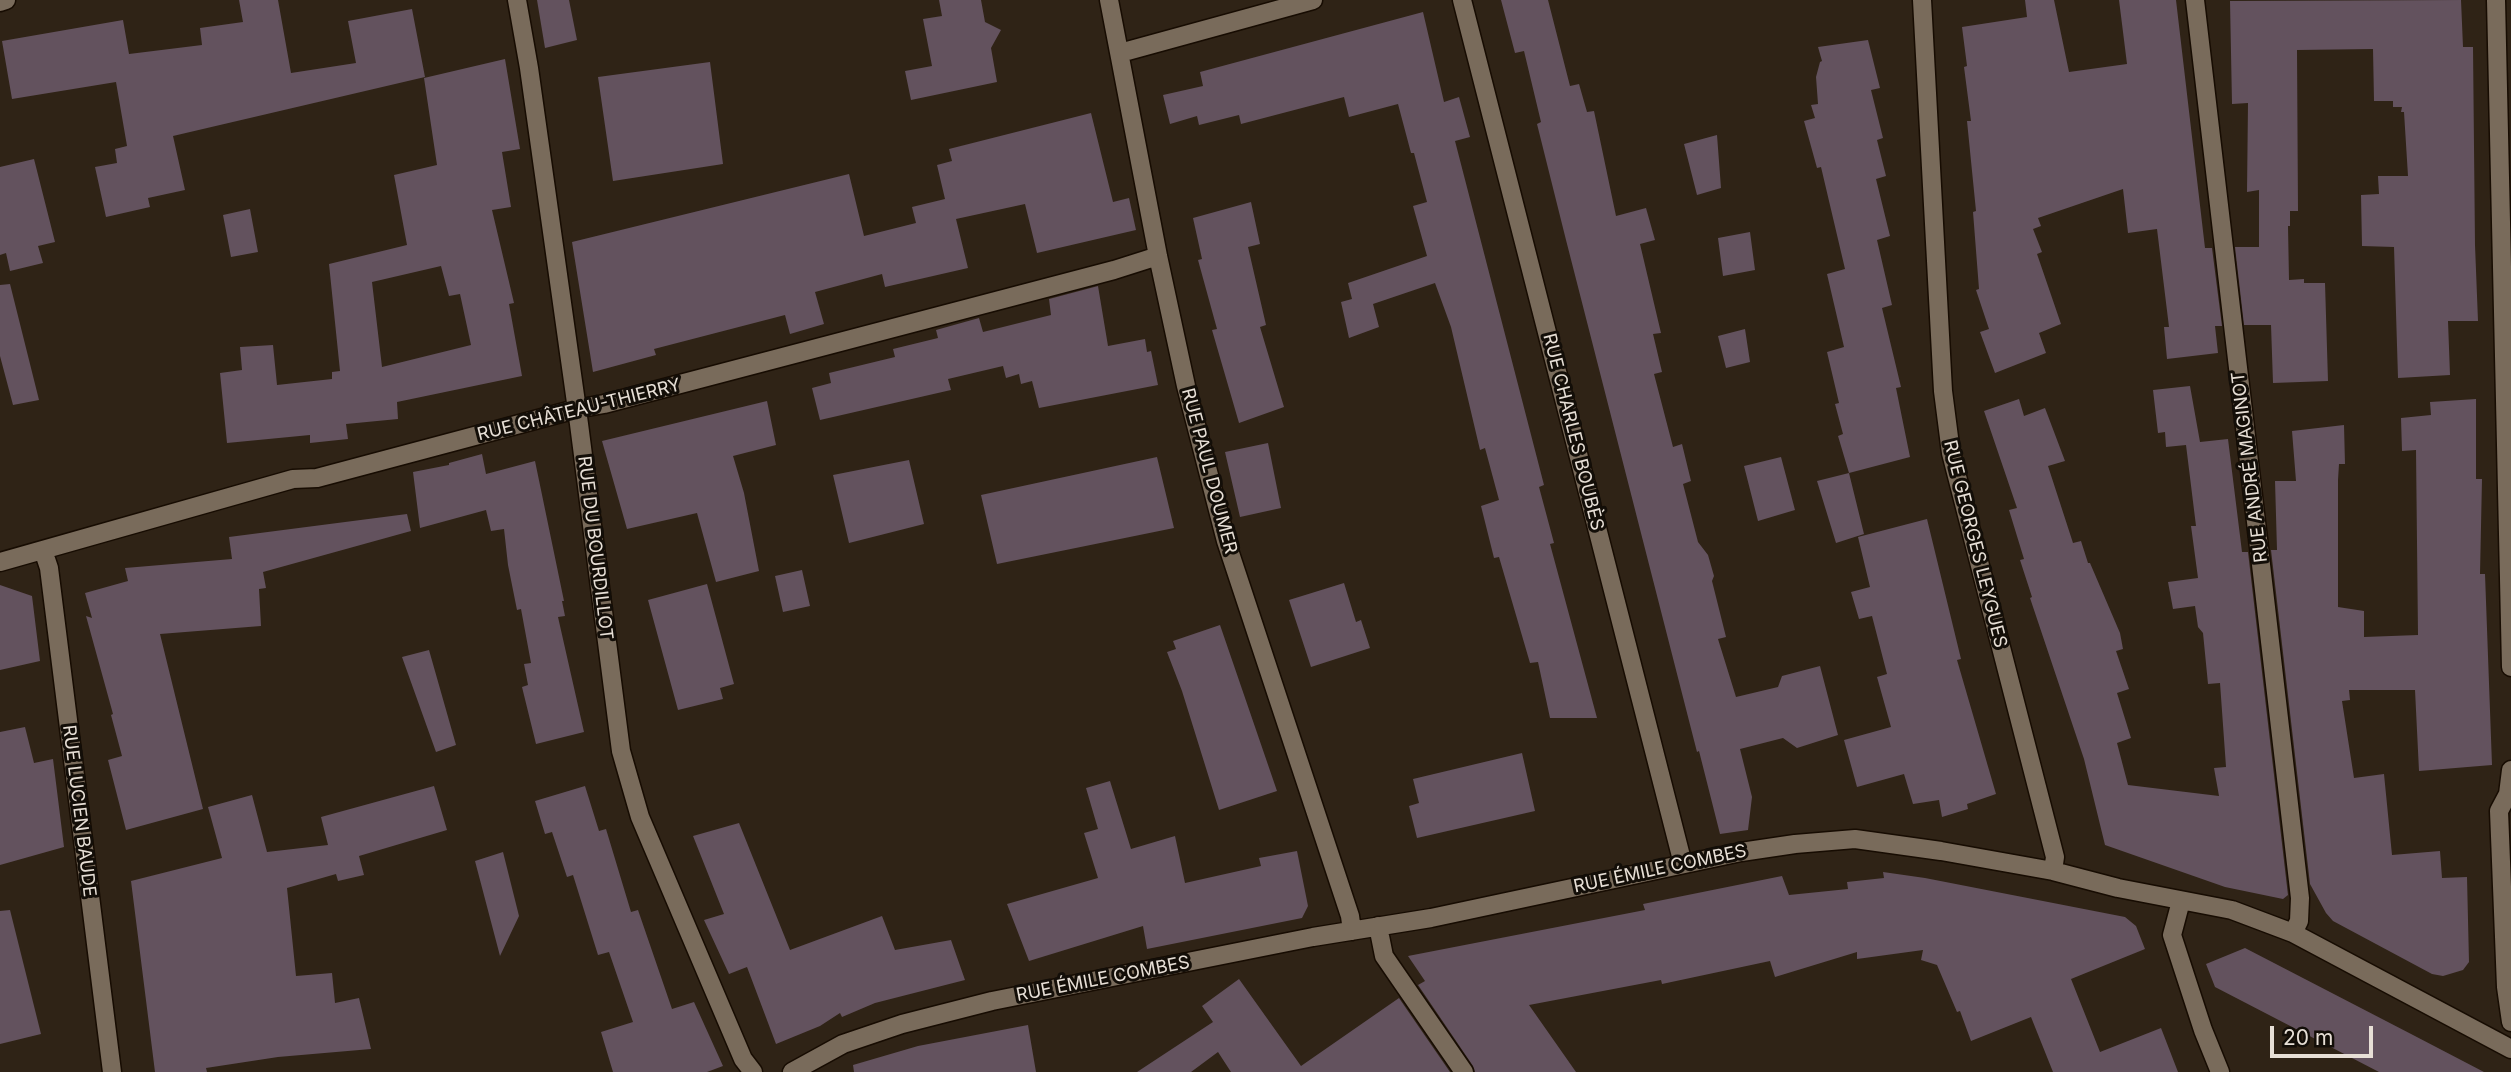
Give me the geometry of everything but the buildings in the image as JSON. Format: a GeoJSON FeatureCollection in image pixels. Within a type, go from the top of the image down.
{"type":"FeatureCollection","features":[{"type":"Feature","properties":{"kind":"street"},"geometry":{"type":"LineString","coordinates":[[0,2],[6,0]]}},
{"type":"Feature","properties":{"kind":"street","name":"RUE DU BOURDILLOT"},"geometry":{"type":"LineString","coordinates":[[517,0],[529,68],[621,751],[640,817],[743,1059],[753,1072]]}},
{"type":"Feature","properties":{"kind":"street","name":"RUE PAUL DOUMER"},"geometry":{"type":"LineString","coordinates":[[1109,0],[1186,386],[1226,541],[1350,916],[1352,931]]}},
{"type":"Feature","properties":{"kind":"street"},"geometry":{"type":"LineString","coordinates":[[1120,53],[1313,0]]}},
{"type":"Feature","properties":{"kind":"street","name":"RUE CHARLES BOUBÈS"},"geometry":{"type":"LineString","coordinates":[[1462,0],[1683,864]]}},
{"type":"Feature","properties":{"kind":"street","name":"RUE GEORGES LEYGUES"},"geometry":{"type":"LineString","coordinates":[[1922,0],[1943,391],[1951,453],[2054,857],[2053,871]]}},
{"type":"Feature","properties":{"kind":"street","name":"RUE ANDRÉ MAGINOT"},"geometry":{"type":"LineString","coordinates":[[2195,0],[2300,898],[2299,921],[2292,933]]}},
{"type":"Feature","properties":{"kind":"street"},"geometry":{"type":"LineString","coordinates":[[2496,0],[2511,667]]}},
{"type":"Feature","properties":{"kind":"street","name":"RUE CHÂTEAU-THIERRY"},"geometry":{"type":"LineString","coordinates":[[0,562],[293,479],[317,478],[1114,270],[1158,256]]}},
{"type":"Feature","properties":{"kind":"street","name":"RUE LUCIEN BAUDE"},"geometry":{"type":"LineString","coordinates":[[43,550],[49,568],[113,1072]]}},
{"type":"Feature","properties":{"kind":"street"},"geometry":{"type":"LineString","coordinates":[[2511,770],[2509,795],[2500,811],[2506,987],[2511,1022]]}},
{"type":"Feature","properties":{"kind":"street","name":"RUE ÉMILE COMBES"},"geometry":{"type":"LineString","coordinates":[[792,1072],[843,1044],[902,1024],[1031,993],[1431,918],[1683,864],[1781,846],[1855,839],[2053,871],[2118,888],[2232,910],[2292,933],[2511,1049]]}},
{"type":"Feature","properties":{"kind":"street"},"geometry":{"type":"LineString","coordinates":[[2180,901],[2172,936],[2220,1072]]}},
{"type":"Feature","properties":{"kind":"street"},"geometry":{"type":"LineString","coordinates":[[1378,926],[1384,956],[1464,1072]]}}]}
